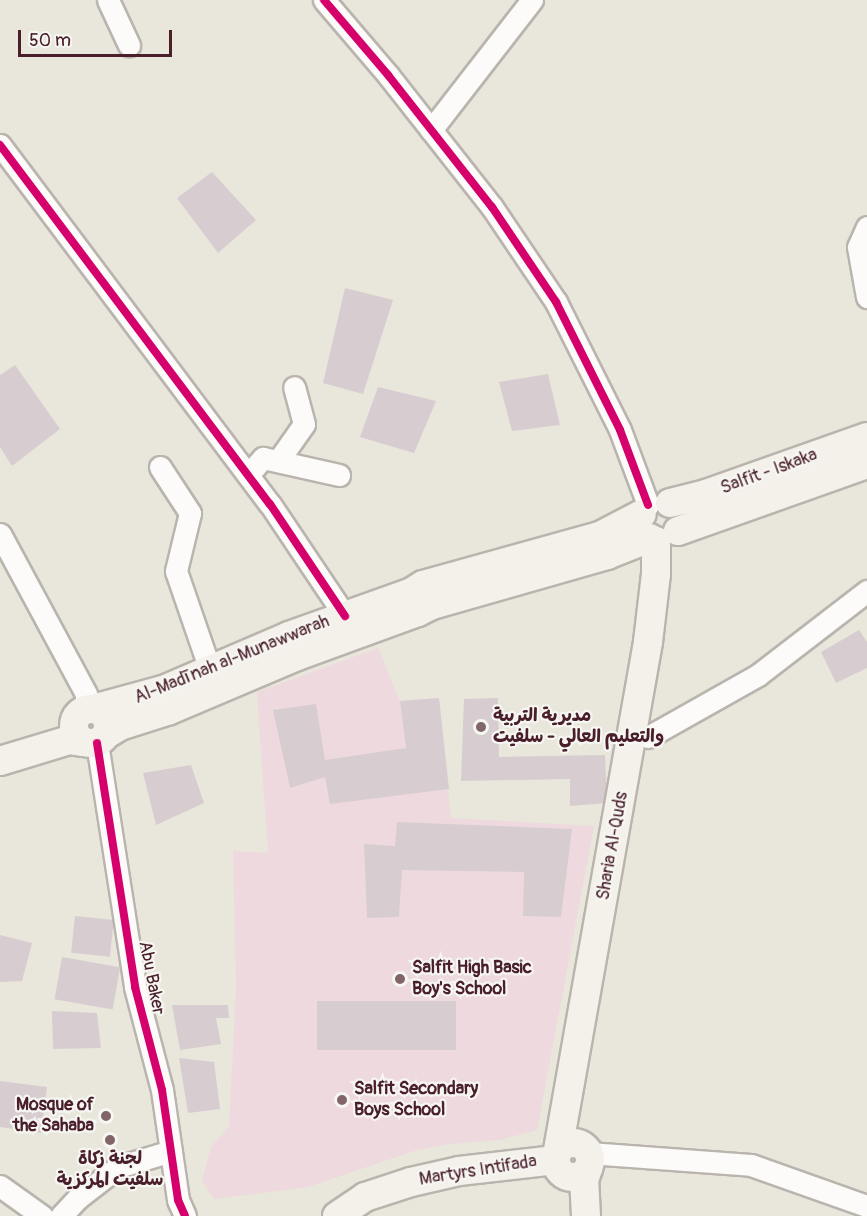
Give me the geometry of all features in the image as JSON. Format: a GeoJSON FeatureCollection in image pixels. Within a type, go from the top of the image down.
{"type":"FeatureCollection","features":[{"type":"Feature","properties":{"kind":"main road","name":"Salfit - Iskaka"},"geometry":{"type":"LineString","coordinates":[[660,524],[682,502],[867,437]]}},
{"type":"Feature","properties":{"kind":"main road","name":"Salfit - Iskaka"},"geometry":{"type":"LineString","coordinates":[[660,524],[867,464]]}},
{"type":"Feature","properties":{"kind":"main road","name":"Al-Madīnah al-Munawwarah"},"geometry":{"type":"LineString","coordinates":[[0,761],[69,740],[136,699],[423,585],[600,536],[660,524]]}},
{"type":"Feature","properties":{"kind":"main road","name":"Al-Madīnah al-Munawwarah"},"geometry":{"type":"LineString","coordinates":[[0,744],[55,729],[120,726],[170,710],[297,656],[432,605],[607,555],[660,524]]}},
{"type":"Feature","properties":{"kind":"main road","name":"Sharia Al-Quds"},"geometry":{"type":"LineString","coordinates":[[586,1216],[584,1180],[572,1159],[648,737],[670,597],[660,524]]}},
{"type":"Feature","properties":{"kind":"main road","name":"Sharia Al-Quds"},"geometry":{"type":"LineString","coordinates":[[568,1216],[572,1159],[648,642],[660,524]]}},
{"type":"Feature","properties":{"kind":"main road","name":"Martyrs Intifada"},"geometry":{"type":"LineString","coordinates":[[337,1216],[365,1197],[411,1182],[459,1171],[572,1159]]}},
{"type":"Feature","properties":{"kind":"street"},"geometry":{"type":"LineString","coordinates":[[108,0],[129,45]]}},
{"type":"Feature","properties":{"kind":"street"},"geometry":{"type":"LineString","coordinates":[[324,0],[492,207],[556,302],[620,430],[660,524]]}},
{"type":"Feature","properties":{"kind":"street"},"geometry":{"type":"LineString","coordinates":[[431,130],[532,0]]}},
{"type":"Feature","properties":{"kind":"street"},"geometry":{"type":"LineString","coordinates":[[0,145],[248,475],[345,616]]}},
{"type":"Feature","properties":{"kind":"street"},"geometry":{"type":"LineString","coordinates":[[867,227],[858,246],[867,297]]}},
{"type":"Feature","properties":{"kind":"street"},"geometry":{"type":"LineString","coordinates":[[278,461],[304,424],[294,387]]}},
{"type":"Feature","properties":{"kind":"street"},"geometry":{"type":"LineString","coordinates":[[248,475],[263,458],[339,475]]}},
{"type":"Feature","properties":{"kind":"street"},"geometry":{"type":"LineString","coordinates":[[160,467],[190,513],[176,571],[210,670]]}},
{"type":"Feature","properties":{"kind":"street","name":"Abu Baker"},"geometry":{"type":"LineString","coordinates":[[0,534],[86,694],[135,987],[162,1090],[178,1200],[185,1216]]}},
{"type":"Feature","properties":{"kind":"street"},"geometry":{"type":"LineString","coordinates":[[648,737],[758,675],[867,591]]}},
{"type":"Feature","properties":{"kind":"street"},"geometry":{"type":"LineString","coordinates":[[61,1216],[78,1198],[118,1167],[171,1151]]}},
{"type":"Feature","properties":{"kind":"street"},"geometry":{"type":"LineString","coordinates":[[572,1159],[751,1166],[867,1206]]}},
{"type":"Feature","properties":{"kind":"street"},"geometry":{"type":"LineString","coordinates":[[0,1186],[42,1216]]}},
{"type":"Feature","properties":{"kind":"shaded area"},"geometry":{"type":"Polygon","coordinates":[[[378,648],[400,701],[439,698],[451,818],[594,826],[537,1130],[500,1140],[449,1144],[414,1151],[308,1187],[214,1199],[202,1181],[211,1147],[229,1127],[236,990],[233,851],[268,853],[257,692],[378,648]]]}},
{"type":"Feature","properties":{"kind":"building"},"geometry":{"type":"Polygon","coordinates":[[[212,172],[256,220],[218,253],[177,198],[212,172]]]}},
{"type":"Feature","properties":{"kind":"building"},"geometry":{"type":"Polygon","coordinates":[[[345,288],[393,300],[363,394],[323,383],[345,288]]]}},
{"type":"Feature","properties":{"kind":"building"},"geometry":{"type":"Polygon","coordinates":[[[15,365],[60,429],[12,466],[0,447],[0,375],[15,365]]]}},
{"type":"Feature","properties":{"kind":"building"},"geometry":{"type":"Polygon","coordinates":[[[548,374],[560,425],[512,431],[499,382],[548,374]]]}},
{"type":"Feature","properties":{"kind":"building"},"geometry":{"type":"Polygon","coordinates":[[[378,387],[436,401],[414,453],[360,437],[378,387]]]}},
{"type":"Feature","properties":{"kind":"building"},"geometry":{"type":"Polygon","coordinates":[[[859,630],[867,642],[867,668],[836,683],[821,652],[859,630]]]}},
{"type":"Feature","properties":{"kind":"building"},"geometry":{"type":"Polygon","coordinates":[[[439,698],[449,789],[330,804],[325,777],[290,788],[273,710],[316,704],[325,760],[406,748],[400,701],[439,698]]]}},
{"type":"Feature","properties":{"kind":"building","name":"مديرية التربية والتعليم العالي - سلفيت"},"geometry":{"type":"Polygon","coordinates":[[[498,698],[499,757],[605,755],[607,803],[570,806],[570,779],[461,781],[464,699],[498,698]]]}},
{"type":"Feature","properties":{"kind":"building"},"geometry":{"type":"Polygon","coordinates":[[[191,765],[204,803],[156,825],[143,773],[191,765]]]}},
{"type":"Feature","properties":{"kind":"building","name":"Salfit High Basic Boy's School"},"geometry":{"type":"Polygon","coordinates":[[[397,822],[572,829],[561,917],[523,916],[524,872],[402,870],[399,917],[367,918],[364,844],[395,846],[397,822]]]}},
{"type":"Feature","properties":{"kind":"building"},"geometry":{"type":"Polygon","coordinates":[[[75,916],[114,920],[110,957],[71,953],[75,916]]]}},
{"type":"Feature","properties":{"kind":"building"},"geometry":{"type":"Polygon","coordinates":[[[0,935],[32,943],[22,981],[0,982],[0,935]]]}},
{"type":"Feature","properties":{"kind":"building"},"geometry":{"type":"Polygon","coordinates":[[[62,957],[120,967],[113,1010],[55,999],[62,957]]]}},
{"type":"Feature","properties":{"kind":"building","name":"Salfit Secondary Boys School"},"geometry":{"type":"Polygon","coordinates":[[[317,1001],[456,1001],[456,1050],[317,1050],[317,1001]]]}},
{"type":"Feature","properties":{"kind":"building"},"geometry":{"type":"Polygon","coordinates":[[[172,1005],[228,1005],[229,1018],[216,1018],[221,1044],[180,1050],[172,1005]]]}},
{"type":"Feature","properties":{"kind":"building"},"geometry":{"type":"Polygon","coordinates":[[[52,1011],[97,1013],[101,1048],[53,1049],[52,1011]]]}},
{"type":"Feature","properties":{"kind":"building"},"geometry":{"type":"Polygon","coordinates":[[[179,1058],[214,1062],[220,1109],[188,1113],[179,1058]]]}},
{"type":"Feature","properties":{"kind":"building"},"geometry":{"type":"Polygon","coordinates":[[[0,1081],[47,1087],[41,1133],[0,1127],[0,1081]]]}},
{"type":"Feature","properties":{"kind":"cycle path"},"geometry":{"type":"LineString","coordinates":[[324,0],[388,75],[492,207],[556,302],[620,430],[648,505]]}},
{"type":"Feature","properties":{"kind":"cycle path"},"geometry":{"type":"LineString","coordinates":[[0,145],[270,504],[345,616]]}},
{"type":"Feature","properties":{"kind":"cycle path"},"geometry":{"type":"LineString","coordinates":[[97,743],[135,987],[162,1090],[178,1200],[185,1216]]}},
{"type":"Feature","properties":{"kind":"place","name":"مديرية التربية والتعليم العالي - سلفيت"},"geometry":{"type":"Point","coordinates":[481,727]}},
{"type":"Feature","properties":{"kind":"place","name":"Salfit High Basic Boy's School"},"geometry":{"type":"Point","coordinates":[400,979]}},
{"type":"Feature","properties":{"kind":"place","name":"Salfit Secondary Boys School"},"geometry":{"type":"Point","coordinates":[342,1100]}},
{"type":"Feature","properties":{"kind":"place","name":"Mosque of the Sahaba"},"geometry":{"type":"Point","coordinates":[106,1116]}},
{"type":"Feature","properties":{"kind":"place","name":"لجنة زكاة سلفيت المركزية"},"geometry":{"type":"Point","coordinates":[110,1140]}}]}
